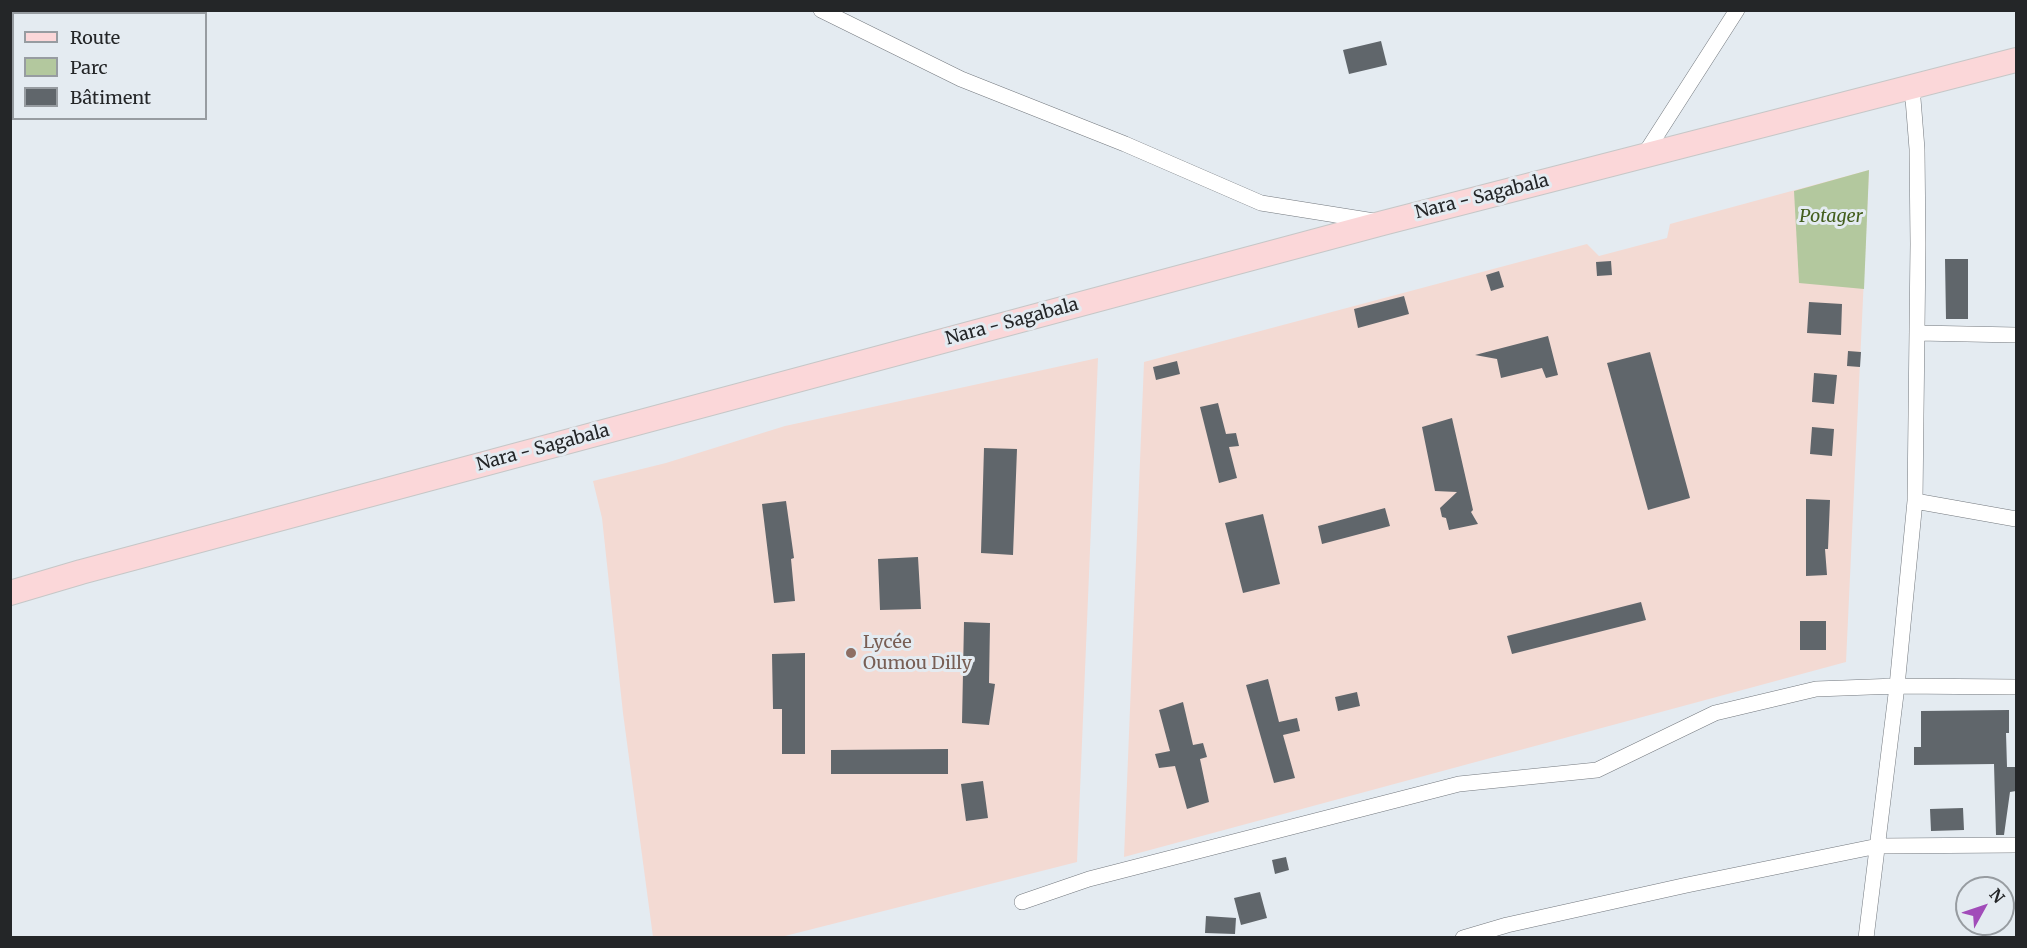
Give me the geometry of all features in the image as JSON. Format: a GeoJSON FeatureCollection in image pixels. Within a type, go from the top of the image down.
{"type":"FeatureCollection","features":[{"type":"Feature","properties":{"kind":"main road","name":"Nara - Sagabala"},"geometry":{"type":"LineString","coordinates":[[10,593],[1383,222],[2016,60]]}},
{"type":"Feature","properties":{"kind":"street"},"geometry":{"type":"LineString","coordinates":[[821,10],[961,79],[1125,144],[1261,203],[1383,222]]}},
{"type":"Feature","properties":{"kind":"street"},"geometry":{"type":"LineString","coordinates":[[1644,155],[1737,10]]}},
{"type":"Feature","properties":{"kind":"street"},"geometry":{"type":"LineString","coordinates":[[1866,938],[1897,687],[1915,501],[1918,333],[1917,149],[1912,86]]}},
{"type":"Feature","properties":{"kind":"street"},"geometry":{"type":"LineString","coordinates":[[1918,333],[2016,335]]}},
{"type":"Feature","properties":{"kind":"street"},"geometry":{"type":"LineString","coordinates":[[1915,501],[2016,519]]}},
{"type":"Feature","properties":{"kind":"street"},"geometry":{"type":"LineString","coordinates":[[1022,902],[1089,879],[1459,784],[1597,770],[1715,713],[1816,689],[2016,687]]}},
{"type":"Feature","properties":{"kind":"street"},"geometry":{"type":"LineString","coordinates":[[1462,938],[1507,925],[1687,885],[1878,846],[2016,845]]}},
{"type":"Feature","properties":{"kind":"shaded area"},"geometry":{"type":"Polygon","coordinates":[[[1869,170],[1846,662],[1124,857],[1144,362],[1587,244],[1599,256],[1667,238],[1670,224],[1869,170]]]}},
{"type":"Feature","properties":{"kind":"shaded area","name":"Lycée Oumou Dilly"},"geometry":{"type":"Polygon","coordinates":[[[1098,358],[1077,862],[781,937],[653,937],[623,713],[602,518],[593,481],[666,463],[785,426],[1098,358]]]}},
{"type":"Feature","properties":{"kind":"green space","name":"Potager"},"geometry":{"type":"Polygon","coordinates":[[[1869,170],[1864,289],[1799,283],[1794,191],[1869,170]]]}},
{"type":"Feature","properties":{"kind":"building"},"geometry":{"type":"Polygon","coordinates":[[[1381,41],[1387,65],[1349,74],[1343,50],[1381,41]]]}},
{"type":"Feature","properties":{"kind":"building"},"geometry":{"type":"Polygon","coordinates":[[[1945,259],[1968,259],[1968,319],[1946,319],[1945,259]]]}},
{"type":"Feature","properties":{"kind":"building"},"geometry":{"type":"Polygon","coordinates":[[[1611,261],[1612,275],[1597,276],[1596,262],[1611,261]]]}},
{"type":"Feature","properties":{"kind":"building"},"geometry":{"type":"Polygon","coordinates":[[[1499,271],[1504,287],[1491,291],[1486,275],[1499,271]]]}},
{"type":"Feature","properties":{"kind":"building"},"geometry":{"type":"Polygon","coordinates":[[[1404,296],[1409,314],[1358,328],[1354,309],[1404,296]]]}},
{"type":"Feature","properties":{"kind":"building"},"geometry":{"type":"Polygon","coordinates":[[[1809,302],[1842,304],[1841,335],[1807,333],[1809,302]]]}},
{"type":"Feature","properties":{"kind":"building"},"geometry":{"type":"Polygon","coordinates":[[[1548,336],[1558,375],[1546,378],[1542,368],[1501,378],[1497,359],[1475,355],[1548,336]]]}},
{"type":"Feature","properties":{"kind":"building"},"geometry":{"type":"Polygon","coordinates":[[[1848,351],[1861,352],[1860,367],[1847,366],[1848,351]]]}},
{"type":"Feature","properties":{"kind":"building"},"geometry":{"type":"Polygon","coordinates":[[[1650,352],[1690,498],[1648,510],[1607,363],[1650,352]]]}},
{"type":"Feature","properties":{"kind":"building"},"geometry":{"type":"Polygon","coordinates":[[[1177,361],[1180,374],[1156,380],[1153,367],[1177,361]]]}},
{"type":"Feature","properties":{"kind":"building"},"geometry":{"type":"Polygon","coordinates":[[[1814,373],[1837,375],[1834,404],[1812,402],[1814,373]]]}},
{"type":"Feature","properties":{"kind":"building"},"geometry":{"type":"Polygon","coordinates":[[[1218,403],[1226,434],[1236,433],[1239,446],[1229,447],[1237,478],[1219,483],[1200,407],[1218,403]]]}},
{"type":"Feature","properties":{"kind":"building"},"geometry":{"type":"Polygon","coordinates":[[[1452,418],[1473,510],[1471,512],[1478,524],[1449,530],[1440,508],[1457,492],[1435,491],[1422,427],[1452,418]]]}},
{"type":"Feature","properties":{"kind":"building"},"geometry":{"type":"Polygon","coordinates":[[[1812,427],[1834,429],[1832,456],[1810,454],[1812,427]]]}},
{"type":"Feature","properties":{"kind":"building"},"geometry":{"type":"Polygon","coordinates":[[[984,448],[1017,449],[1013,555],[981,553],[984,448]]]}},
{"type":"Feature","properties":{"kind":"building"},"geometry":{"type":"Polygon","coordinates":[[[1806,499],[1830,500],[1828,549],[1825,549],[1827,575],[1806,576],[1806,499]]]}},
{"type":"Feature","properties":{"kind":"building"},"geometry":{"type":"Polygon","coordinates":[[[786,501],[794,558],[791,559],[795,601],[774,603],[762,504],[786,501]]]}},
{"type":"Feature","properties":{"kind":"building"},"geometry":{"type":"Polygon","coordinates":[[[1385,508],[1390,526],[1322,544],[1318,526],[1385,508]]]}},
{"type":"Feature","properties":{"kind":"building"},"geometry":{"type":"Polygon","coordinates":[[[1263,514],[1280,584],[1243,593],[1225,523],[1263,514]]]}},
{"type":"Feature","properties":{"kind":"building"},"geometry":{"type":"Polygon","coordinates":[[[918,557],[921,609],[880,610],[878,559],[918,557]]]}},
{"type":"Feature","properties":{"kind":"building"},"geometry":{"type":"Polygon","coordinates":[[[1641,602],[1646,620],[1512,654],[1507,636],[1641,602]]]}},
{"type":"Feature","properties":{"kind":"building"},"geometry":{"type":"Polygon","coordinates":[[[1800,621],[1826,621],[1826,650],[1800,650],[1800,621]]]}},
{"type":"Feature","properties":{"kind":"building"},"geometry":{"type":"Polygon","coordinates":[[[964,622],[990,623],[989,683],[995,684],[989,725],[962,723],[964,622]]]}},
{"type":"Feature","properties":{"kind":"building"},"geometry":{"type":"Polygon","coordinates":[[[805,653],[805,754],[782,754],[782,709],[773,709],[772,654],[805,653]]]}},
{"type":"Feature","properties":{"kind":"building"},"geometry":{"type":"Polygon","coordinates":[[[1268,679],[1279,722],[1297,718],[1300,731],[1283,735],[1295,778],[1274,783],[1246,685],[1268,679]]]}},
{"type":"Feature","properties":{"kind":"building"},"geometry":{"type":"Polygon","coordinates":[[[1357,692],[1360,706],[1338,711],[1335,697],[1357,692]]]}},
{"type":"Feature","properties":{"kind":"building"},"geometry":{"type":"Polygon","coordinates":[[[1183,702],[1193,745],[1203,743],[1207,757],[1200,759],[1209,802],[1187,809],[1175,766],[1159,768],[1155,754],[1170,751],[1159,710],[1183,702]]]}},
{"type":"Feature","properties":{"kind":"building"},"geometry":{"type":"Polygon","coordinates":[[[2009,710],[2009,733],[2006,733],[2007,767],[2016,767],[2016,791],[2010,792],[2004,835],[1996,835],[1994,764],[1914,765],[1914,747],[1921,747],[1921,711],[2009,710]]]}},
{"type":"Feature","properties":{"kind":"building"},"geometry":{"type":"Polygon","coordinates":[[[948,749],[948,774],[831,774],[831,750],[948,749]]]}},
{"type":"Feature","properties":{"kind":"building"},"geometry":{"type":"Polygon","coordinates":[[[983,781],[988,818],[966,821],[961,784],[983,781]]]}},
{"type":"Feature","properties":{"kind":"building"},"geometry":{"type":"Polygon","coordinates":[[[1963,808],[1964,830],[1931,831],[1930,809],[1963,808]]]}},
{"type":"Feature","properties":{"kind":"building"},"geometry":{"type":"Polygon","coordinates":[[[1286,857],[1289,870],[1275,874],[1272,860],[1286,857]]]}},
{"type":"Feature","properties":{"kind":"building"},"geometry":{"type":"Polygon","coordinates":[[[1260,892],[1267,918],[1241,925],[1234,898],[1260,892]]]}},
{"type":"Feature","properties":{"kind":"building"},"geometry":{"type":"Polygon","coordinates":[[[1206,916],[1236,918],[1235,934],[1205,933],[1206,916]]]}},
{"type":"Feature","properties":{"kind":"place","name":"Lycée Oumou Dilly"},"geometry":{"type":"Point","coordinates":[851,653]}}]}
